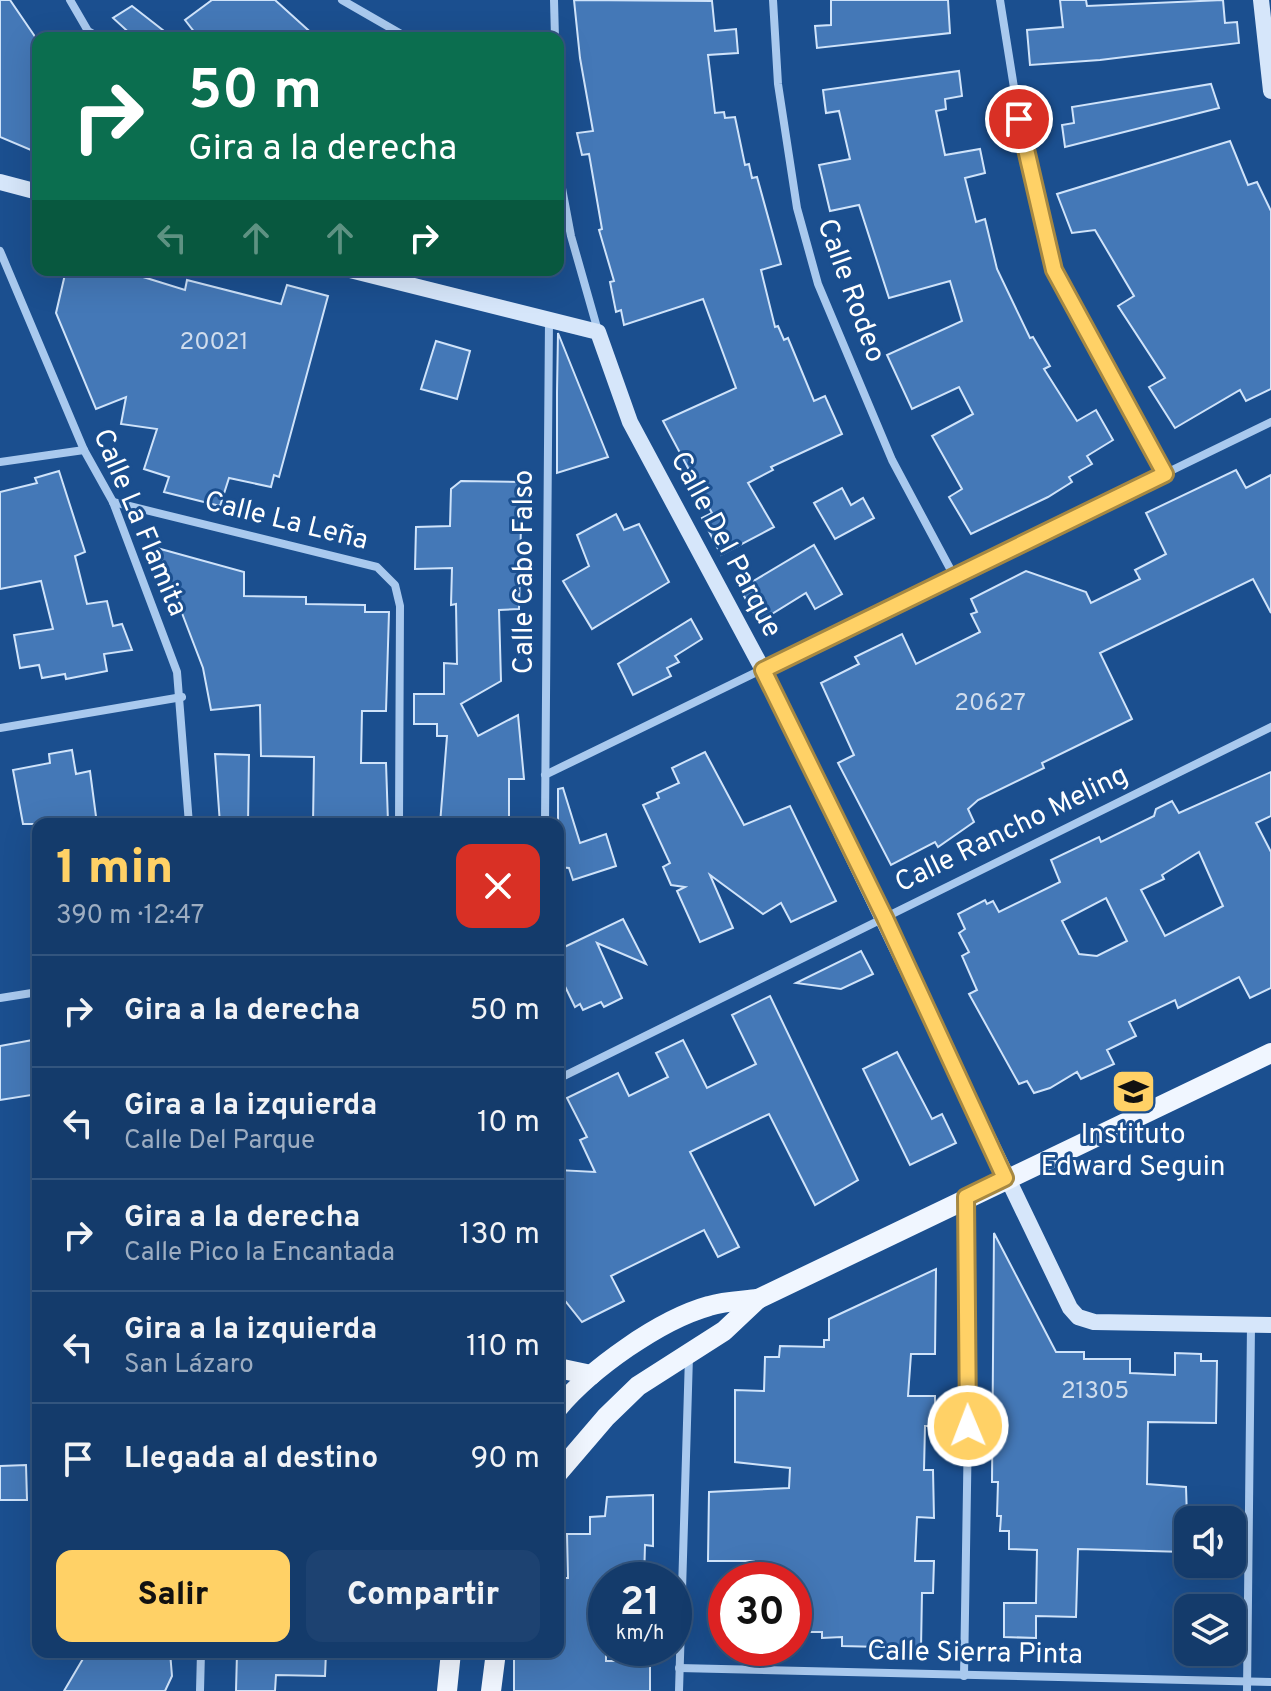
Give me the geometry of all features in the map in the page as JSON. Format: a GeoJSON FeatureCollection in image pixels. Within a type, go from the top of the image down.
{"type":"FeatureCollection","features":[{"type":"Feature","properties":{"kind":"main road"},"geometry":{"type":"LineString","coordinates":[[564,1466],[606,1417],[638,1386],[724,1331],[758,1299],[1271,1053]]}},
{"type":"Feature","properties":{"kind":"main road"},"geometry":{"type":"LineString","coordinates":[[564,1402],[591,1375],[686,1313],[712,1305],[758,1299]]}},
{"type":"Feature","properties":{"kind":"main road"},"geometry":{"type":"LineString","coordinates":[[564,1369],[591,1375]]}},
{"type":"Feature","properties":{"kind":"main road"},"geometry":{"type":"LineString","coordinates":[[447,1691],[450,1658]]}},
{"type":"Feature","properties":{"kind":"main road"},"geometry":{"type":"LineString","coordinates":[[491,1691],[495,1658]]}},
{"type":"Feature","properties":{"kind":"street"},"geometry":{"type":"LineString","coordinates":[[70,0],[90,32]]}},
{"type":"Feature","properties":{"kind":"street"},"geometry":{"type":"LineString","coordinates":[[342,0],[398,32]]}},
{"type":"Feature","properties":{"kind":"street"},"geometry":{"type":"LineString","coordinates":[[554,0],[555,32]]}},
{"type":"Feature","properties":{"kind":"street","name":"Calle Rodeo"},"geometry":{"type":"LineString","coordinates":[[773,0],[778,84],[797,208],[818,284],[892,460],[954,576]]}},
{"type":"Feature","properties":{"kind":"street"},"geometry":{"type":"LineString","coordinates":[[1000,0],[1027,160],[1054,270],[1165,474]]}},
{"type":"Feature","properties":{"kind":"street"},"geometry":{"type":"LineString","coordinates":[[1261,0],[1271,91]]}},
{"type":"Feature","properties":{"kind":"street"},"geometry":{"type":"LineString","coordinates":[[0,182],[32,190]]}},
{"type":"Feature","properties":{"kind":"street","name":"Calle Del Parque"},"geometry":{"type":"LineString","coordinates":[[564,199],[571,236],[598,332],[630,422],[763,670],[885,918],[1005,1178],[1070,1308],[1078,1317],[1094,1322],[1271,1325]]}},
{"type":"Feature","properties":{"kind":"street","name":"Calle La Flamita"},"geometry":{"type":"LineString","coordinates":[[0,251],[84,450],[113,502],[177,672],[182,697],[189,818]]}},
{"type":"Feature","properties":{"kind":"street"},"geometry":{"type":"LineString","coordinates":[[374,276],[598,332]]}},
{"type":"Feature","properties":{"kind":"street","name":"Calle Cabo Falso"},"geometry":{"type":"LineString","coordinates":[[545,818],[549,320]]}},
{"type":"Feature","properties":{"kind":"street"},"geometry":{"type":"LineString","coordinates":[[545,775],[1271,422]]}},
{"type":"Feature","properties":{"kind":"street"},"geometry":{"type":"LineString","coordinates":[[0,462],[84,450]]}},
{"type":"Feature","properties":{"kind":"street","name":"Calle La Leña"},"geometry":{"type":"LineString","coordinates":[[113,502],[377,567],[395,585],[400,606],[399,818]]}},
{"type":"Feature","properties":{"kind":"street"},"geometry":{"type":"LineString","coordinates":[[0,728],[182,697]]}},
{"type":"Feature","properties":{"kind":"street","name":"Calle Rancho Meling"},"geometry":{"type":"LineString","coordinates":[[564,1076],[1271,727]]}},
{"type":"Feature","properties":{"kind":"street"},"geometry":{"type":"LineString","coordinates":[[0,998],[32,993]]}},
{"type":"Feature","properties":{"kind":"street"},"geometry":{"type":"LineString","coordinates":[[964,1676],[968,1426],[966,1197]]}},
{"type":"Feature","properties":{"kind":"street"},"geometry":{"type":"LineString","coordinates":[[1247,1686],[1251,1325]]}},
{"type":"Feature","properties":{"kind":"street"},"geometry":{"type":"LineString","coordinates":[[679,1691],[689,1352]]}},
{"type":"Feature","properties":{"kind":"street"},"geometry":{"type":"LineString","coordinates":[[200,1691],[201,1658]]}},
{"type":"Feature","properties":{"kind":"street","name":"Calle Sierra Pinta"},"geometry":{"type":"LineString","coordinates":[[679,1668],[1247,1686],[1271,1682]]}},
{"type":"Feature","properties":{"kind":"building"},"geometry":{"type":"Polygon","coordinates":[[[0,0],[10,0],[32,32],[32,150],[0,137],[0,0]]]}},
{"type":"Feature","properties":{"kind":"building"},"geometry":{"type":"Polygon","coordinates":[[[212,0],[275,0],[310,32],[194,32],[185,20],[212,0]]]}},
{"type":"Feature","properties":{"kind":"building"},"geometry":{"type":"Polygon","coordinates":[[[574,0],[712,1],[715,31],[736,29],[738,53],[708,55],[715,113],[724,112],[725,118],[735,117],[745,165],[749,164],[752,178],[757,177],[781,264],[761,270],[775,327],[778,326],[784,340],[788,338],[814,401],[825,396],[842,434],[771,467],[773,470],[748,483],[774,527],[721,555],[702,518],[712,513],[663,421],[736,388],[703,299],[624,325],[621,310],[616,312],[610,282],[614,281],[599,230],[602,229],[589,154],[582,155],[577,133],[593,131],[574,0]]]}},
{"type":"Feature","properties":{"kind":"building"},"geometry":{"type":"Polygon","coordinates":[[[831,0],[948,0],[950,33],[817,48],[815,26],[831,25],[831,0]]]}},
{"type":"Feature","properties":{"kind":"building"},"geometry":{"type":"Polygon","coordinates":[[[1060,0],[1086,0],[1087,6],[1223,0],[1225,23],[1237,22],[1239,43],[1030,65],[1027,30],[1063,27],[1060,0]]]}},
{"type":"Feature","properties":{"kind":"building"},"geometry":{"type":"Polygon","coordinates":[[[132,6],[165,32],[128,32],[113,18],[132,6]]]}},
{"type":"Feature","properties":{"kind":"building"},"geometry":{"type":"Polygon","coordinates":[[[959,71],[962,96],[945,99],[946,109],[936,111],[945,155],[980,149],[985,173],[965,178],[976,222],[985,219],[997,269],[1030,338],[1033,337],[1050,366],[1044,369],[1077,421],[1096,410],[1113,440],[1087,456],[1092,464],[1069,477],[1072,482],[971,534],[949,497],[962,489],[932,436],[973,414],[959,387],[912,409],[887,355],[962,321],[950,281],[889,298],[859,205],[830,211],[819,165],[850,159],[839,111],[826,113],[823,90],[959,71]]]}},
{"type":"Feature","properties":{"kind":"building"},"geometry":{"type":"Polygon","coordinates":[[[1211,84],[1219,108],[1065,147],[1062,125],[1074,123],[1072,107],[1211,84]]]}},
{"type":"Feature","properties":{"kind":"building"},"geometry":{"type":"Polygon","coordinates":[[[1230,141],[1248,185],[1257,182],[1271,211],[1271,389],[1246,401],[1240,390],[1175,428],[1149,387],[1165,378],[1118,306],[1134,296],[1095,230],[1072,233],[1057,194],[1230,141]]]}},
{"type":"Feature","properties":{"kind":"building"},"geometry":{"type":"Polygon","coordinates":[[[65,276],[140,276],[185,290],[187,280],[281,304],[287,285],[328,296],[279,477],[274,475],[271,487],[229,478],[220,506],[164,492],[169,477],[144,469],[157,429],[121,424],[126,397],[96,409],[56,313],[65,276]]]}},
{"type":"Feature","properties":{"kind":"building"},"geometry":{"type":"Polygon","coordinates":[[[558,333],[608,457],[557,473],[557,392],[558,333]]]}},
{"type":"Feature","properties":{"kind":"building"},"geometry":{"type":"Polygon","coordinates":[[[436,341],[470,351],[457,399],[421,389],[436,341]]]}},
{"type":"Feature","properties":{"kind":"building"},"geometry":{"type":"Polygon","coordinates":[[[1236,470],[1246,488],[1271,475],[1271,613],[1253,579],[1100,653],[1132,719],[1042,763],[1044,768],[978,800],[968,809],[974,822],[938,847],[935,842],[891,865],[838,763],[854,755],[821,683],[859,664],[855,657],[902,634],[916,664],[980,632],[971,614],[977,612],[971,599],[1026,571],[1086,592],[1091,603],[1140,579],[1135,570],[1166,554],[1146,513],[1236,470]]]}},
{"type":"Feature","properties":{"kind":"building"},"geometry":{"type":"Polygon","coordinates":[[[59,471],[85,552],[75,556],[87,604],[107,601],[113,626],[122,624],[132,650],[104,654],[107,671],[66,679],[65,674],[42,678],[39,665],[20,668],[14,635],[53,629],[41,581],[0,589],[0,492],[37,483],[35,478],[59,471]]]}},
{"type":"Feature","properties":{"kind":"building"},"geometry":{"type":"Polygon","coordinates":[[[461,481],[522,482],[519,609],[499,610],[501,681],[461,704],[478,736],[518,715],[524,779],[509,779],[509,818],[440,818],[447,736],[437,736],[437,724],[414,724],[414,694],[444,694],[444,663],[457,664],[456,604],[451,605],[452,568],[415,569],[416,527],[450,526],[451,489],[461,481]]]}},
{"type":"Feature","properties":{"kind":"building"},"geometry":{"type":"Polygon","coordinates":[[[842,488],[851,505],[863,498],[874,518],[835,539],[814,503],[842,488]]]}},
{"type":"Feature","properties":{"kind":"building"},"geometry":{"type":"Polygon","coordinates":[[[616,514],[624,530],[639,524],[669,582],[592,629],[563,581],[589,566],[577,535],[616,514]]]}},
{"type":"Feature","properties":{"kind":"building"},"geometry":{"type":"Polygon","coordinates":[[[814,545],[842,594],[815,609],[806,593],[759,622],[740,589],[814,545]]]}},
{"type":"Feature","properties":{"kind":"building"},"geometry":{"type":"Polygon","coordinates":[[[157,548],[244,572],[244,596],[306,597],[306,604],[365,605],[365,612],[389,612],[386,711],[362,711],[361,763],[386,763],[388,818],[313,818],[314,757],[261,756],[260,705],[211,710],[203,668],[157,548]]]}},
{"type":"Feature","properties":{"kind":"building"},"geometry":{"type":"Polygon","coordinates":[[[691,619],[702,639],[675,656],[679,662],[667,668],[671,676],[633,695],[618,664],[691,619]]]}},
{"type":"Feature","properties":{"kind":"building"},"geometry":{"type":"Polygon","coordinates":[[[72,750],[76,774],[90,771],[96,818],[32,818],[32,824],[23,824],[13,770],[50,763],[49,754],[72,750]]]}},
{"type":"Feature","properties":{"kind":"building"},"geometry":{"type":"Polygon","coordinates":[[[705,752],[744,825],[790,806],[836,901],[791,922],[781,903],[763,914],[710,875],[733,928],[700,942],[677,891],[685,887],[671,885],[663,867],[670,863],[643,805],[659,798],[657,793],[679,783],[672,768],[705,752]]]}},
{"type":"Feature","properties":{"kind":"building"},"geometry":{"type":"Polygon","coordinates":[[[215,754],[249,755],[248,818],[220,818],[215,754]]]}},
{"type":"Feature","properties":{"kind":"building"},"geometry":{"type":"Polygon","coordinates":[[[1271,772],[1271,816],[1256,823],[1271,852],[1271,988],[1250,998],[1239,977],[1178,1008],[1175,1000],[1129,1022],[1136,1036],[1107,1050],[1114,1064],[1081,1079],[1077,1072],[1050,1088],[1034,1093],[1027,1081],[1019,1084],[969,994],[977,990],[962,956],[969,952],[959,933],[965,929],[958,914],[985,900],[987,904],[993,901],[999,912],[1060,882],[1051,860],[1099,837],[1101,842],[1154,816],[1156,809],[1172,801],[1179,813],[1271,772]],[[1199,852],[1162,875],[1164,879],[1141,890],[1165,936],[1223,906],[1199,852]],[[1106,898],[1062,921],[1079,954],[1097,956],[1127,941],[1106,898]]]}},
{"type":"Feature","properties":{"kind":"building"},"geometry":{"type":"Polygon","coordinates":[[[563,788],[580,843],[606,834],[616,866],[573,880],[569,868],[564,868],[564,818],[558,818],[558,789],[563,788]]]}},
{"type":"Feature","properties":{"kind":"building"},"geometry":{"type":"Polygon","coordinates":[[[623,919],[646,964],[597,943],[622,998],[604,1007],[601,1002],[583,1010],[580,1004],[575,1007],[564,984],[564,947],[623,919]]]}},
{"type":"Feature","properties":{"kind":"building"},"geometry":{"type":"Polygon","coordinates":[[[861,951],[873,974],[841,989],[796,983],[861,951]]]}},
{"type":"Feature","properties":{"kind":"building"},"geometry":{"type":"Polygon","coordinates":[[[770,996],[858,1180],[815,1205],[769,1114],[690,1152],[739,1247],[718,1257],[704,1230],[611,1276],[624,1301],[582,1322],[564,1303],[564,1170],[595,1172],[580,1140],[587,1137],[567,1098],[618,1073],[629,1096],[668,1077],[656,1053],[683,1040],[707,1088],[756,1064],[732,1015],[770,996]]]}},
{"type":"Feature","properties":{"kind":"building"},"geometry":{"type":"Polygon","coordinates":[[[32,1040],[32,1095],[0,1100],[0,1046],[32,1040]]]}},
{"type":"Feature","properties":{"kind":"building"},"geometry":{"type":"Polygon","coordinates":[[[897,1052],[932,1119],[942,1114],[956,1143],[910,1165],[863,1069],[897,1052]]]}},
{"type":"Feature","properties":{"kind":"building"},"geometry":{"type":"Polygon","coordinates":[[[994,1233],[1056,1352],[1084,1352],[1084,1359],[1130,1359],[1130,1373],[1175,1375],[1175,1353],[1201,1354],[1201,1361],[1217,1361],[1216,1423],[1148,1422],[1147,1484],[1186,1487],[1187,1506],[1174,1506],[1174,1552],[1078,1549],[1076,1617],[1036,1616],[1036,1638],[1004,1637],[1004,1603],[1036,1603],[1037,1550],[1009,1549],[1009,1531],[1000,1531],[1001,1516],[997,1516],[998,1482],[992,1482],[994,1233]]]}},
{"type":"Feature","properties":{"kind":"building"},"geometry":{"type":"Polygon","coordinates":[[[936,1269],[935,1354],[911,1354],[908,1396],[935,1396],[935,1426],[925,1426],[924,1470],[933,1470],[934,1518],[917,1517],[915,1561],[934,1561],[933,1593],[922,1593],[921,1648],[842,1646],[842,1637],[822,1638],[822,1632],[812,1632],[812,1562],[708,1561],[709,1492],[789,1488],[790,1468],[735,1462],[735,1390],[764,1391],[765,1357],[779,1357],[780,1346],[824,1347],[824,1340],[829,1340],[829,1319],[936,1269]]]}},
{"type":"Feature","properties":{"kind":"building"},"geometry":{"type":"Polygon","coordinates":[[[26,1465],[27,1500],[0,1500],[0,1466],[26,1465]]]}},
{"type":"Feature","properties":{"kind":"building"},"geometry":{"type":"Polygon","coordinates":[[[653,1495],[653,1546],[645,1545],[645,1562],[588,1562],[588,1666],[650,1666],[650,1691],[514,1691],[514,1658],[564,1658],[567,1534],[590,1534],[590,1517],[605,1516],[607,1497],[653,1495]]]}},
{"type":"Feature","properties":{"kind":"building"},"geometry":{"type":"Polygon","coordinates":[[[83,1658],[170,1658],[172,1676],[165,1691],[64,1691],[83,1658]]]}},
{"type":"Feature","properties":{"kind":"building"},"geometry":{"type":"Polygon","coordinates":[[[237,1658],[326,1658],[325,1676],[276,1675],[275,1691],[236,1691],[237,1658]]]}},
{"type":"Feature","properties":{"kind":"place","name":"Instituto Edward Seguin"},"geometry":{"type":"Point","coordinates":[1133,1092]}},
{"type":"Feature","properties":{"kind":"route"},"geometry":{"type":"LineString","coordinates":[[968,1426],[966,1197],[1005,1178],[885,918],[763,670],[1165,474],[1054,270],[1032,187],[1019,119]]}}]}
